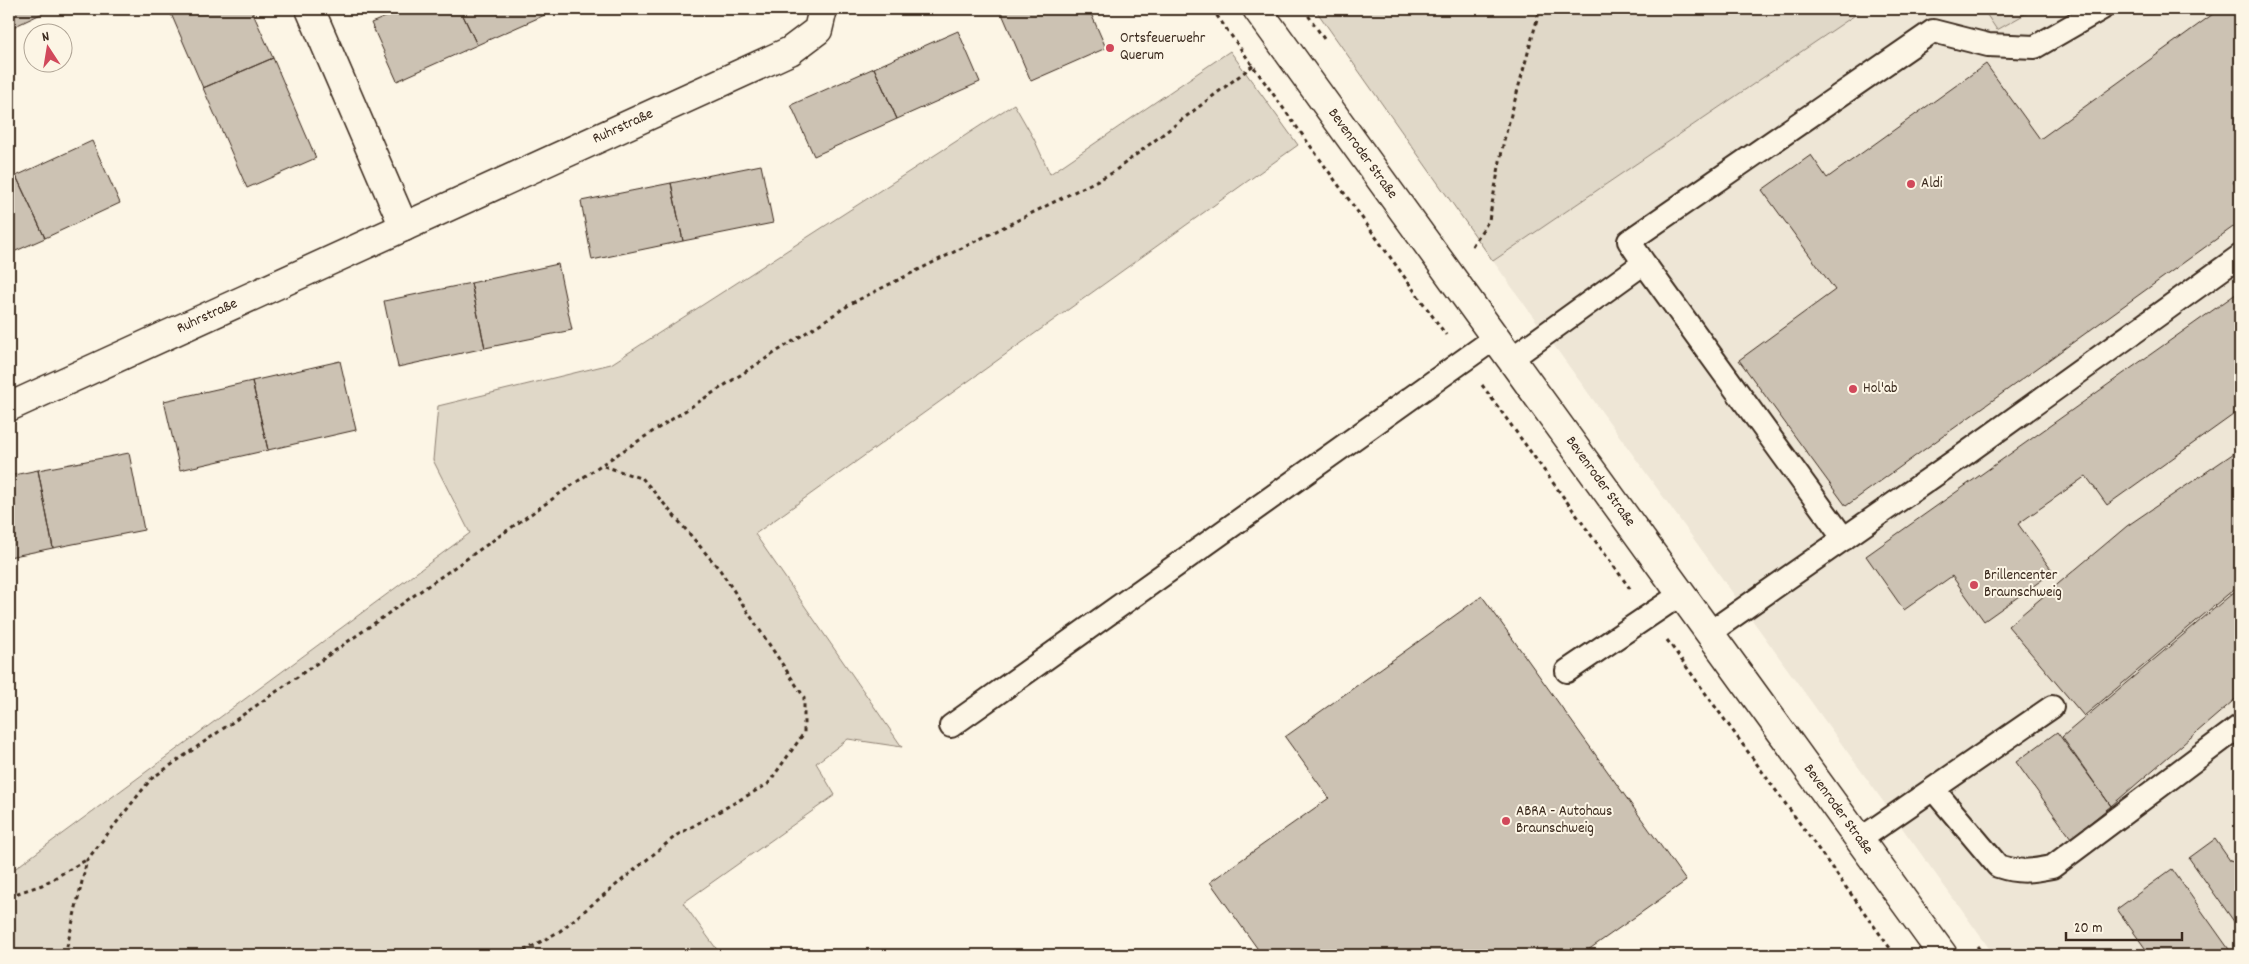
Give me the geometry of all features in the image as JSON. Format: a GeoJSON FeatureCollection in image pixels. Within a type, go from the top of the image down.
{"type":"FeatureCollection","features":[{"type":"Feature","properties":{"kind":"main road"},"geometry":{"type":"LineString","coordinates":[[310,9],[404,227]]}},
{"type":"Feature","properties":{"kind":"main road","name":"Ruhrstraße"},"geometry":{"type":"LineString","coordinates":[[9,407],[790,51],[818,30],[823,9]]}},
{"type":"Feature","properties":{"kind":"main road","name":"Bevenroder Straße"},"geometry":{"type":"LineString","coordinates":[[1257,9],[1942,955]]}},
{"type":"Feature","properties":{"kind":"lane"},"geometry":{"type":"LineString","coordinates":[[1844,539],[1629,242],[1932,31],[1988,45],[2035,47],[2101,9]]}},
{"type":"Feature","properties":{"kind":"lane"},"geometry":{"type":"LineString","coordinates":[[1709,633],[1844,539],[2240,256]]}},
{"type":"Feature","properties":{"kind":"lane"},"geometry":{"type":"LineString","coordinates":[[951,726],[1464,360],[1503,349],[1644,263]]}},
{"type":"Feature","properties":{"kind":"lane"},"geometry":{"type":"LineString","coordinates":[[1567,671],[1681,594]]}},
{"type":"Feature","properties":{"kind":"lane"},"geometry":{"type":"LineString","coordinates":[[1859,840],[2052,707]]}},
{"type":"Feature","properties":{"kind":"lane"},"geometry":{"type":"LineString","coordinates":[[1933,789],[1998,866],[2013,872],[2039,870],[2052,867],[2240,726]]}},
{"type":"Feature","properties":{"kind":"path"},"geometry":{"type":"LineString","coordinates":[[1212,9],[1252,67],[1895,955]]}},
{"type":"Feature","properties":{"kind":"path"},"geometry":{"type":"LineString","coordinates":[[1453,279],[1489,220],[1504,140],[1540,9]]}},
{"type":"Feature","properties":{"kind":"path"},"geometry":{"type":"LineString","coordinates":[[9,896],[42,885],[87,860],[151,779],[601,464],[852,303],[1112,173],[1283,44]]}},
{"type":"Feature","properties":{"kind":"path"},"geometry":{"type":"LineString","coordinates":[[517,955],[560,931],[677,835],[768,784],[804,733],[804,697],[720,570],[643,479],[601,464]]}},
{"type":"Feature","properties":{"kind":"path"},"geometry":{"type":"LineString","coordinates":[[65,955],[87,860]]}},
{"type":"Feature","properties":{"kind":"shaded area"},"geometry":{"type":"Polygon","coordinates":[[[1315,9],[1864,9],[1493,261],[1315,9]]]}},
{"type":"Feature","properties":{"kind":"shaded area"},"geometry":{"type":"Polygon","coordinates":[[[1864,9],[1983,9],[1997,29],[2034,9],[2240,9],[2240,955],[1994,955],[1493,261],[1864,9]]]}},
{"type":"Feature","properties":{"kind":"shaded area"},"geometry":{"type":"Polygon","coordinates":[[[1983,9],[2034,9],[1997,30],[1983,9]]]}},
{"type":"Feature","properties":{"kind":"shaded area"},"geometry":{"type":"Polygon","coordinates":[[[1230,51],[1298,145],[755,534],[902,747],[848,739],[816,763],[835,795],[683,903],[721,955],[9,955],[9,873],[470,533],[433,460],[438,406],[611,364],[1014,104],[1034,139],[1050,174],[1230,51]]]}},
{"type":"Feature","properties":{"kind":"building"},"geometry":{"type":"Polygon","coordinates":[[[9,9],[41,9],[43,13],[9,29],[9,9]]]}},
{"type":"Feature","properties":{"kind":"building"},"geometry":{"type":"Polygon","coordinates":[[[169,9],[251,9],[273,58],[203,88],[169,9]]]}},
{"type":"Feature","properties":{"kind":"building"},"geometry":{"type":"Polygon","coordinates":[[[405,9],[460,9],[477,45],[397,81],[371,23],[405,9]]]}},
{"type":"Feature","properties":{"kind":"building"},"geometry":{"type":"Polygon","coordinates":[[[460,9],[555,9],[556,10],[477,45],[460,9]]]}},
{"type":"Feature","properties":{"kind":"building"},"geometry":{"type":"Polygon","coordinates":[[[1000,9],[1089,9],[1106,48],[1031,81],[1000,9]]]}},
{"type":"Feature","properties":{"kind":"building"},"geometry":{"type":"Polygon","coordinates":[[[2220,9],[2240,9],[2240,177],[2233,182],[2240,193],[2240,222],[1846,506],[1739,360],[1835,290],[1762,190],[1811,155],[1827,178],[1986,64],[2040,139],[2220,9]]]}},
{"type":"Feature","properties":{"kind":"building"},"geometry":{"type":"Polygon","coordinates":[[[958,31],[980,82],[897,119],[874,68],[958,31]]]}},
{"type":"Feature","properties":{"kind":"building"},"geometry":{"type":"Polygon","coordinates":[[[273,58],[316,158],[247,188],[203,88],[273,58]]]}},
{"type":"Feature","properties":{"kind":"building"},"geometry":{"type":"Polygon","coordinates":[[[874,68],[897,119],[814,156],[791,105],[874,68]]]}},
{"type":"Feature","properties":{"kind":"building"},"geometry":{"type":"Polygon","coordinates":[[[92,141],[120,203],[45,238],[16,176],[92,141]]]}},
{"type":"Feature","properties":{"kind":"building"},"geometry":{"type":"Polygon","coordinates":[[[761,165],[773,223],[683,241],[671,183],[761,165]]]}},
{"type":"Feature","properties":{"kind":"building"},"geometry":{"type":"Polygon","coordinates":[[[16,176],[45,238],[9,254],[9,179],[16,176]]]}},
{"type":"Feature","properties":{"kind":"building"},"geometry":{"type":"Polygon","coordinates":[[[671,183],[683,241],[592,260],[581,201],[671,183]]]}},
{"type":"Feature","properties":{"kind":"building"},"geometry":{"type":"Polygon","coordinates":[[[558,264],[572,330],[485,348],[471,283],[558,264]]]}},
{"type":"Feature","properties":{"kind":"building"},"geometry":{"type":"Polygon","coordinates":[[[471,283],[485,348],[398,367],[384,301],[471,283]]]}},
{"type":"Feature","properties":{"kind":"building"},"geometry":{"type":"Polygon","coordinates":[[[2240,291],[2240,410],[2107,505],[2086,476],[2018,524],[2053,572],[1984,621],[1952,576],[1904,610],[1866,556],[2240,291]]]}},
{"type":"Feature","properties":{"kind":"building"},"geometry":{"type":"Polygon","coordinates":[[[340,361],[356,430],[268,450],[252,381],[340,361]]]}},
{"type":"Feature","properties":{"kind":"building"},"geometry":{"type":"Polygon","coordinates":[[[252,381],[268,450],[180,470],[164,401],[252,381]]]}},
{"type":"Feature","properties":{"kind":"building"},"geometry":{"type":"Polygon","coordinates":[[[2240,449],[2240,584],[2084,716],[2008,626],[2127,526],[2240,449]]]}},
{"type":"Feature","properties":{"kind":"building"},"geometry":{"type":"Polygon","coordinates":[[[129,453],[144,530],[53,548],[38,470],[129,453]]]}},
{"type":"Feature","properties":{"kind":"building"},"geometry":{"type":"Polygon","coordinates":[[[38,470],[53,548],[9,557],[9,476],[38,470]]]}},
{"type":"Feature","properties":{"kind":"building"},"geometry":{"type":"Polygon","coordinates":[[[2240,587],[2240,695],[2111,806],[2062,737],[2240,587]]]}},
{"type":"Feature","properties":{"kind":"building"},"geometry":{"type":"Polygon","coordinates":[[[1482,596],[1686,881],[1581,955],[1262,955],[1210,882],[1329,798],[1285,737],[1482,596]]]}},
{"type":"Feature","properties":{"kind":"building"},"geometry":{"type":"Polygon","coordinates":[[[2057,732],[2111,806],[2071,838],[2016,762],[2057,732]]]}},
{"type":"Feature","properties":{"kind":"building"},"geometry":{"type":"Polygon","coordinates":[[[2215,839],[2231,862],[2240,856],[2240,930],[2189,858],[2215,839]]]}},
{"type":"Feature","properties":{"kind":"building"},"geometry":{"type":"Polygon","coordinates":[[[2172,869],[2233,955],[2150,955],[2117,909],[2172,869]]]}},
{"type":"Feature","properties":{"kind":"building"},"geometry":{"type":"Polygon","coordinates":[[[1674,950],[1678,955],[1667,955],[1674,950]]]}},
{"type":"Feature","properties":{"kind":"place","name":"Ortsfeuerwehr Querum"},"geometry":{"type":"Point","coordinates":[1110,48]}},
{"type":"Feature","properties":{"kind":"place","name":"Aldi"},"geometry":{"type":"Point","coordinates":[1911,184]}},
{"type":"Feature","properties":{"kind":"place","name":"Hol'ab"},"geometry":{"type":"Point","coordinates":[1853,389]}},
{"type":"Feature","properties":{"kind":"place","name":"Brillencenter Braunschweig"},"geometry":{"type":"Point","coordinates":[1974,585]}},
{"type":"Feature","properties":{"kind":"place","name":"ABRA - Autohaus Braunschweig"},"geometry":{"type":"Point","coordinates":[1506,821]}}]}
